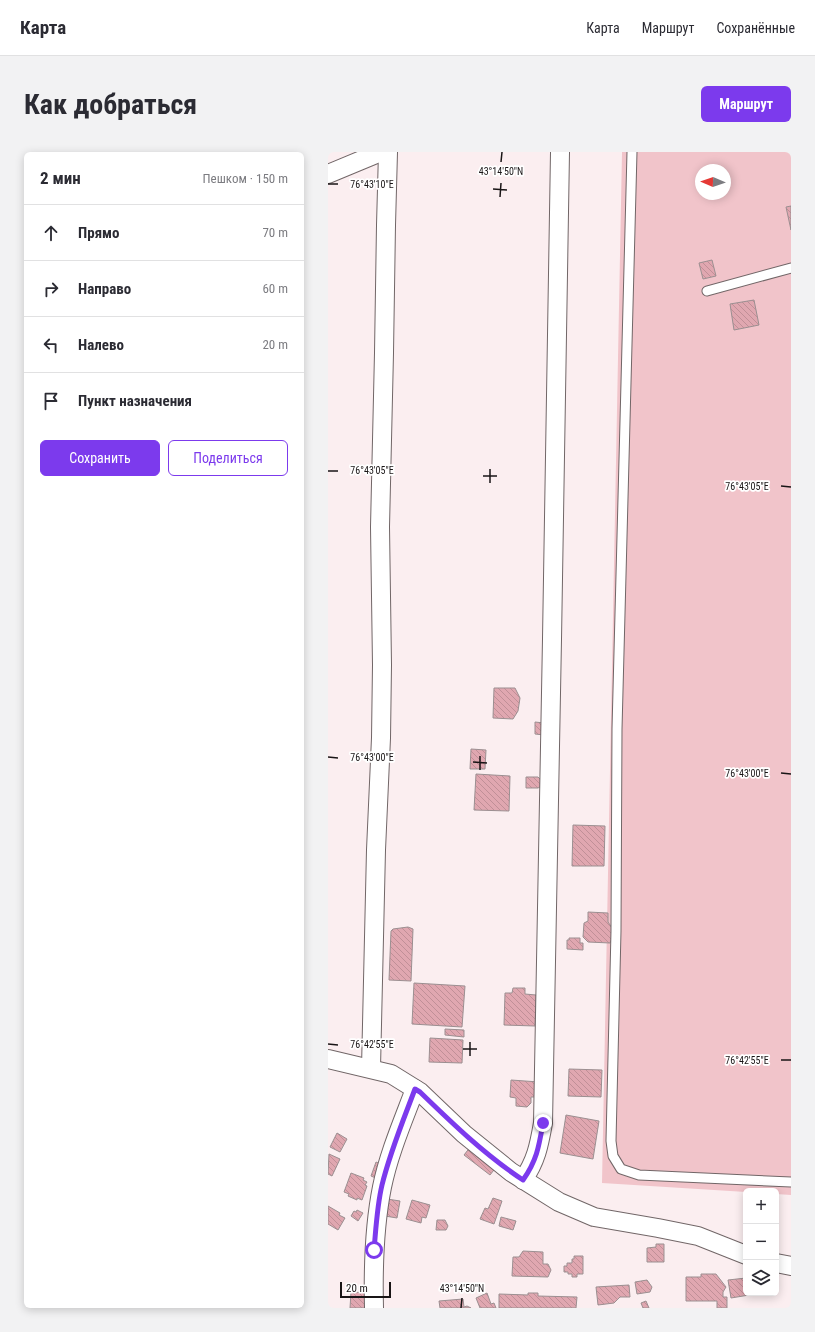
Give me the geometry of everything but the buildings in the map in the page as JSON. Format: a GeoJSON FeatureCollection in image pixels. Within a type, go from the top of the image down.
{"type":"FeatureCollection","features":[{"type":"Feature","properties":{"kind":"street"},"geometry":{"type":"LineString","coordinates":[[328,174],[381,152]]}},
{"type":"Feature","properties":{"kind":"street"},"geometry":{"type":"LineString","coordinates":[[371,1068],[376,850],[382,738],[380,527],[388,152]]}},
{"type":"Feature","properties":{"kind":"street"},"geometry":{"type":"LineString","coordinates":[[523,1180],[532,1168],[539,1149],[543,1123],[553,631],[560,152]]}},
{"type":"Feature","properties":{"kind":"street"},"geometry":{"type":"LineString","coordinates":[[328,1059],[392,1074],[420,1092],[464,1134],[511,1172],[559,1202],[594,1217],[698,1236],[743,1254]]}},
{"type":"Feature","properties":{"kind":"street"},"geometry":{"type":"LineString","coordinates":[[374,1308],[372,1285],[374,1250],[381,1192],[388,1163],[415,1089]]}},
{"type":"Feature","properties":{"kind":"street"},"geometry":{"type":"LineString","coordinates":[[779,1263],[791,1266]]}},
{"type":"Feature","properties":{"kind":"lane"},"geometry":{"type":"LineString","coordinates":[[632,152],[617,729],[616,931],[611,1141],[613,1156],[621,1169],[639,1175],[791,1182]]}},
{"type":"Feature","properties":{"kind":"lane"},"geometry":{"type":"LineString","coordinates":[[707,291],[791,268]]}},
{"type":"Feature","properties":{"kind":"shaded area"},"geometry":{"type":"Polygon","coordinates":[[[622,152],[791,152],[791,1195],[779,1194],[779,1188],[743,1188],[743,1192],[602,1183],[622,152]]]}},
{"type":"Feature","properties":{"kind":"route"},"geometry":{"type":"LineString","coordinates":[[374,1250],[382,1186],[388,1163],[415,1089],[464,1134],[523,1180],[532,1168],[539,1149],[543,1123]]}}]}
